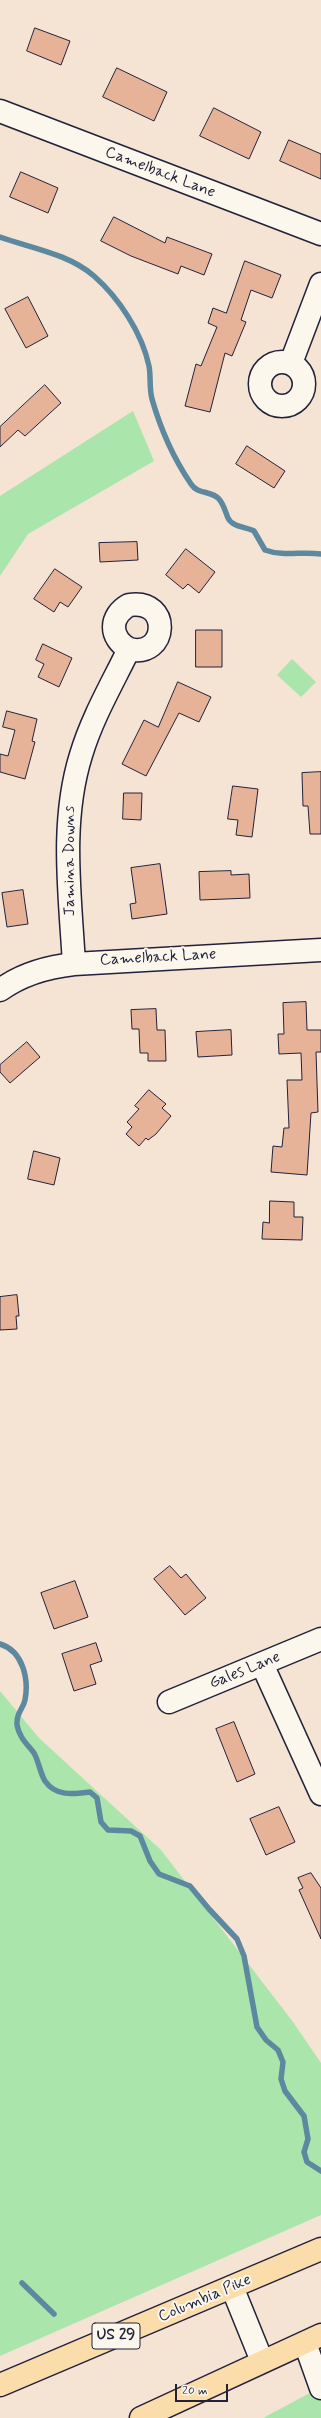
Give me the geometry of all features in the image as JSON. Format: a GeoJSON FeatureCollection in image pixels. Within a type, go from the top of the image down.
{"type":"FeatureCollection","features":[{"type":"Feature","properties":{"kind":"highway","name":"Columbia Pike"},"geometry":{"type":"LineString","coordinates":[[0,2385],[321,2249]]}},
{"type":"Feature","properties":{"kind":"highway"},"geometry":{"type":"LineString","coordinates":[[141,2418],[262,2361],[313,2339]]}},
{"type":"Feature","properties":{"kind":"street","name":"Camelback Lane"},"geometry":{"type":"LineString","coordinates":[[0,111],[321,234]]}},
{"type":"Feature","properties":{"kind":"street"},"geometry":{"type":"LineString","coordinates":[[291,363],[321,284]]}},
{"type":"Feature","properties":{"kind":"street","name":"Jamina Downs"},"geometry":{"type":"LineString","coordinates":[[74,964],[68,848],[69,810],[81,754],[128,649]]}},
{"type":"Feature","properties":{"kind":"street","name":"Camelback Lane"},"geometry":{"type":"LineString","coordinates":[[0,990],[11,982],[47,967],[74,964],[321,950]]}},
{"type":"Feature","properties":{"kind":"street","name":"Gales Lane"},"geometry":{"type":"LineString","coordinates":[[169,1702],[321,1639]]}},
{"type":"Feature","properties":{"kind":"street"},"geometry":{"type":"LineString","coordinates":[[262,1664],[321,1794]]}},
{"type":"Feature","properties":{"kind":"street"},"geometry":{"type":"LineString","coordinates":[[232,2287],[262,2361]]}},
{"type":"Feature","properties":{"kind":"street"},"geometry":{"type":"LineString","coordinates":[[313,2339],[321,2388]]}},
{"type":"Feature","properties":{"kind":"green space"},"geometry":{"type":"Polygon","coordinates":[[[133,411],[154,461],[28,534],[0,576],[0,496],[133,411]]]}},
{"type":"Feature","properties":{"kind":"green space"},"geometry":{"type":"Polygon","coordinates":[[[292,659],[316,682],[301,697],[277,675],[292,659]]]}},
{"type":"Feature","properties":{"kind":"green space"},"geometry":{"type":"Polygon","coordinates":[[[0,1691],[39,1738],[161,1850],[293,2022],[321,2063],[321,2215],[0,2356],[0,1691]]]}},
{"type":"Feature","properties":{"kind":"green space"},"geometry":{"type":"Polygon","coordinates":[[[321,2387],[321,2418],[264,2418],[265,2417],[321,2387]]]}},
{"type":"Feature","properties":{"kind":"building"},"geometry":{"type":"Polygon","coordinates":[[[35,28],[70,41],[61,65],[27,51],[35,28]]]}},
{"type":"Feature","properties":{"kind":"building"},"geometry":{"type":"Polygon","coordinates":[[[117,68],[167,92],[154,121],[103,97],[117,68]]]}},
{"type":"Feature","properties":{"kind":"building"},"geometry":{"type":"Polygon","coordinates":[[[214,108],[261,132],[249,159],[200,136],[214,108]]]}},
{"type":"Feature","properties":{"kind":"building"},"geometry":{"type":"Polygon","coordinates":[[[289,140],[321,154],[321,179],[280,161],[289,140]]]}},
{"type":"Feature","properties":{"kind":"building"},"geometry":{"type":"Polygon","coordinates":[[[21,172],[58,188],[48,213],[10,197],[21,172]]]}},
{"type":"Feature","properties":{"kind":"building"},"geometry":{"type":"Polygon","coordinates":[[[114,217],[165,243],[167,237],[212,254],[204,275],[181,266],[178,274],[131,256],[101,241],[114,217]]]}},
{"type":"Feature","properties":{"kind":"building"},"geometry":{"type":"Polygon","coordinates":[[[245,261],[281,275],[272,298],[251,290],[241,320],[246,322],[232,356],[225,353],[210,412],[185,406],[196,364],[201,366],[217,327],[208,323],[213,308],[226,313],[245,261]]]}},
{"type":"Feature","properties":{"kind":"building"},"geometry":{"type":"Polygon","coordinates":[[[28,297],[48,336],[26,348],[5,309],[28,297]]]}},
{"type":"Feature","properties":{"kind":"building"},"geometry":{"type":"Polygon","coordinates":[[[45,385],[61,403],[25,436],[18,430],[0,447],[0,427],[45,385]]]}},
{"type":"Feature","properties":{"kind":"building"},"geometry":{"type":"Polygon","coordinates":[[[247,446],[285,471],[274,488],[236,464],[247,446]]]}},
{"type":"Feature","properties":{"kind":"building"},"geometry":{"type":"Polygon","coordinates":[[[137,542],[138,560],[100,562],[99,543],[137,542]]]}},
{"type":"Feature","properties":{"kind":"building"},"geometry":{"type":"Polygon","coordinates":[[[186,549],[215,572],[199,593],[188,584],[183,589],[166,575],[186,549]]]}},
{"type":"Feature","properties":{"kind":"building"},"geometry":{"type":"Polygon","coordinates":[[[55,569],[82,587],[68,607],[60,602],[54,612],[34,599],[55,569]]]}},
{"type":"Feature","properties":{"kind":"building"},"geometry":{"type":"Polygon","coordinates":[[[196,630],[222,630],[222,667],[196,667],[196,630]]]}},
{"type":"Feature","properties":{"kind":"building"},"geometry":{"type":"Polygon","coordinates":[[[43,644],[72,658],[59,687],[38,677],[44,664],[36,660],[43,644]]]}},
{"type":"Feature","properties":{"kind":"building"},"geometry":{"type":"Polygon","coordinates":[[[178,682],[211,697],[199,722],[179,713],[146,776],[122,764],[144,720],[158,727],[178,682]]]}},
{"type":"Feature","properties":{"kind":"building"},"geometry":{"type":"Polygon","coordinates":[[[7,711],[37,719],[32,741],[35,742],[25,779],[0,772],[0,754],[8,756],[15,730],[3,727],[7,711]]]}},
{"type":"Feature","properties":{"kind":"building"},"geometry":{"type":"Polygon","coordinates":[[[321,772],[321,834],[310,834],[308,806],[303,806],[302,773],[321,772]]]}},
{"type":"Feature","properties":{"kind":"building"},"geometry":{"type":"Polygon","coordinates":[[[233,786],[258,789],[252,837],[236,835],[238,820],[228,819],[233,786]]]}},
{"type":"Feature","properties":{"kind":"building"},"geometry":{"type":"Polygon","coordinates":[[[124,793],[142,793],[141,820],[123,819],[124,793]]]}},
{"type":"Feature","properties":{"kind":"building"},"geometry":{"type":"Polygon","coordinates":[[[160,864],[167,914],[132,919],[130,904],[136,903],[131,868],[160,864]]]}},
{"type":"Feature","properties":{"kind":"building"},"geometry":{"type":"Polygon","coordinates":[[[231,871],[231,875],[249,874],[250,898],[200,900],[199,872],[231,871]]]}},
{"type":"Feature","properties":{"kind":"building"},"geometry":{"type":"Polygon","coordinates":[[[23,890],[28,924],[7,927],[2,893],[23,890]]]}},
{"type":"Feature","properties":{"kind":"building"},"geometry":{"type":"Polygon","coordinates":[[[306,1002],[307,1030],[321,1030],[321,1052],[316,1052],[318,1112],[311,1113],[307,1175],[271,1172],[273,1146],[282,1147],[284,1128],[289,1128],[287,1080],[302,1080],[301,1053],[279,1054],[278,1034],[284,1034],[283,1003],[306,1002]]]}},
{"type":"Feature","properties":{"kind":"building"},"geometry":{"type":"Polygon","coordinates":[[[156,1009],[157,1030],[165,1030],[166,1061],[148,1061],[148,1053],[140,1053],[139,1029],[132,1029],[131,1010],[156,1009]]]}},
{"type":"Feature","properties":{"kind":"building"},"geometry":{"type":"Polygon","coordinates":[[[231,1030],[232,1055],[198,1057],[196,1032],[231,1030]]]}},
{"type":"Feature","properties":{"kind":"building"},"geometry":{"type":"Polygon","coordinates":[[[27,1042],[40,1057],[10,1083],[0,1072],[0,1065],[27,1042]]]}},
{"type":"Feature","properties":{"kind":"building"},"geometry":{"type":"Polygon","coordinates":[[[149,1090],[166,1104],[162,1108],[171,1116],[156,1134],[148,1140],[146,1138],[139,1146],[126,1134],[132,1127],[127,1122],[139,1109],[135,1106],[149,1090]]]}},
{"type":"Feature","properties":{"kind":"building"},"geometry":{"type":"Polygon","coordinates":[[[34,1151],[60,1158],[54,1185],[28,1179],[34,1151]]]}},
{"type":"Feature","properties":{"kind":"building"},"geometry":{"type":"Polygon","coordinates":[[[270,1201],[294,1202],[294,1217],[303,1217],[302,1240],[262,1239],[263,1222],[269,1223],[270,1201]]]}},
{"type":"Feature","properties":{"kind":"building"},"geometry":{"type":"Polygon","coordinates":[[[17,1295],[19,1316],[16,1316],[17,1329],[0,1330],[0,1297],[17,1295]]]}},
{"type":"Feature","properties":{"kind":"building"},"geometry":{"type":"Polygon","coordinates":[[[170,1566],[181,1578],[186,1574],[206,1598],[185,1615],[154,1579],[170,1566]]]}},
{"type":"Feature","properties":{"kind":"building"},"geometry":{"type":"Polygon","coordinates":[[[75,1581],[88,1617],[54,1629],[41,1593],[75,1581]]]}},
{"type":"Feature","properties":{"kind":"building"},"geometry":{"type":"Polygon","coordinates":[[[96,1643],[102,1661],[90,1665],[96,1684],[74,1691],[62,1654],[96,1643]]]}},
{"type":"Feature","properties":{"kind":"building"},"geometry":{"type":"Polygon","coordinates":[[[234,1722],[255,1774],[237,1782],[216,1729],[234,1722]]]}},
{"type":"Feature","properties":{"kind":"building"},"geometry":{"type":"Polygon","coordinates":[[[279,1807],[295,1842],[266,1855],[250,1819],[279,1807]]]}},
{"type":"Feature","properties":{"kind":"building"},"geometry":{"type":"Polygon","coordinates":[[[311,1873],[321,1888],[321,1939],[299,1890],[303,1888],[298,1878],[311,1873]]]}},
{"type":"Feature","properties":{"kind":"waterway"},"geometry":{"type":"LineString","coordinates":[[0,237],[49,252],[84,268],[94,276],[121,305],[135,329],[146,354],[150,370],[152,399],[163,432],[173,454],[191,484],[197,490],[216,496],[223,506],[230,521],[236,525],[254,531],[265,550],[286,554],[321,554]]}},
{"type":"Feature","properties":{"kind":"waterway"},"geometry":{"type":"LineString","coordinates":[[0,1644],[14,1653],[23,1667],[26,1692],[17,1725],[21,1737],[34,1753],[42,1775],[49,1786],[54,1790],[72,1794],[90,1792],[97,1798],[101,1822],[108,1830],[131,1831],[140,1836],[150,1861],[159,1874],[190,1886],[237,1939],[244,1956],[257,2027],[266,2040],[278,2050],[283,2062],[281,2079],[285,2091],[304,2116],[308,2139],[304,2152],[307,2162],[321,2171]]}},
{"type":"Feature","properties":{"kind":"waterway"},"geometry":{"type":"LineString","coordinates":[[22,2283],[54,2314]]}}]}
